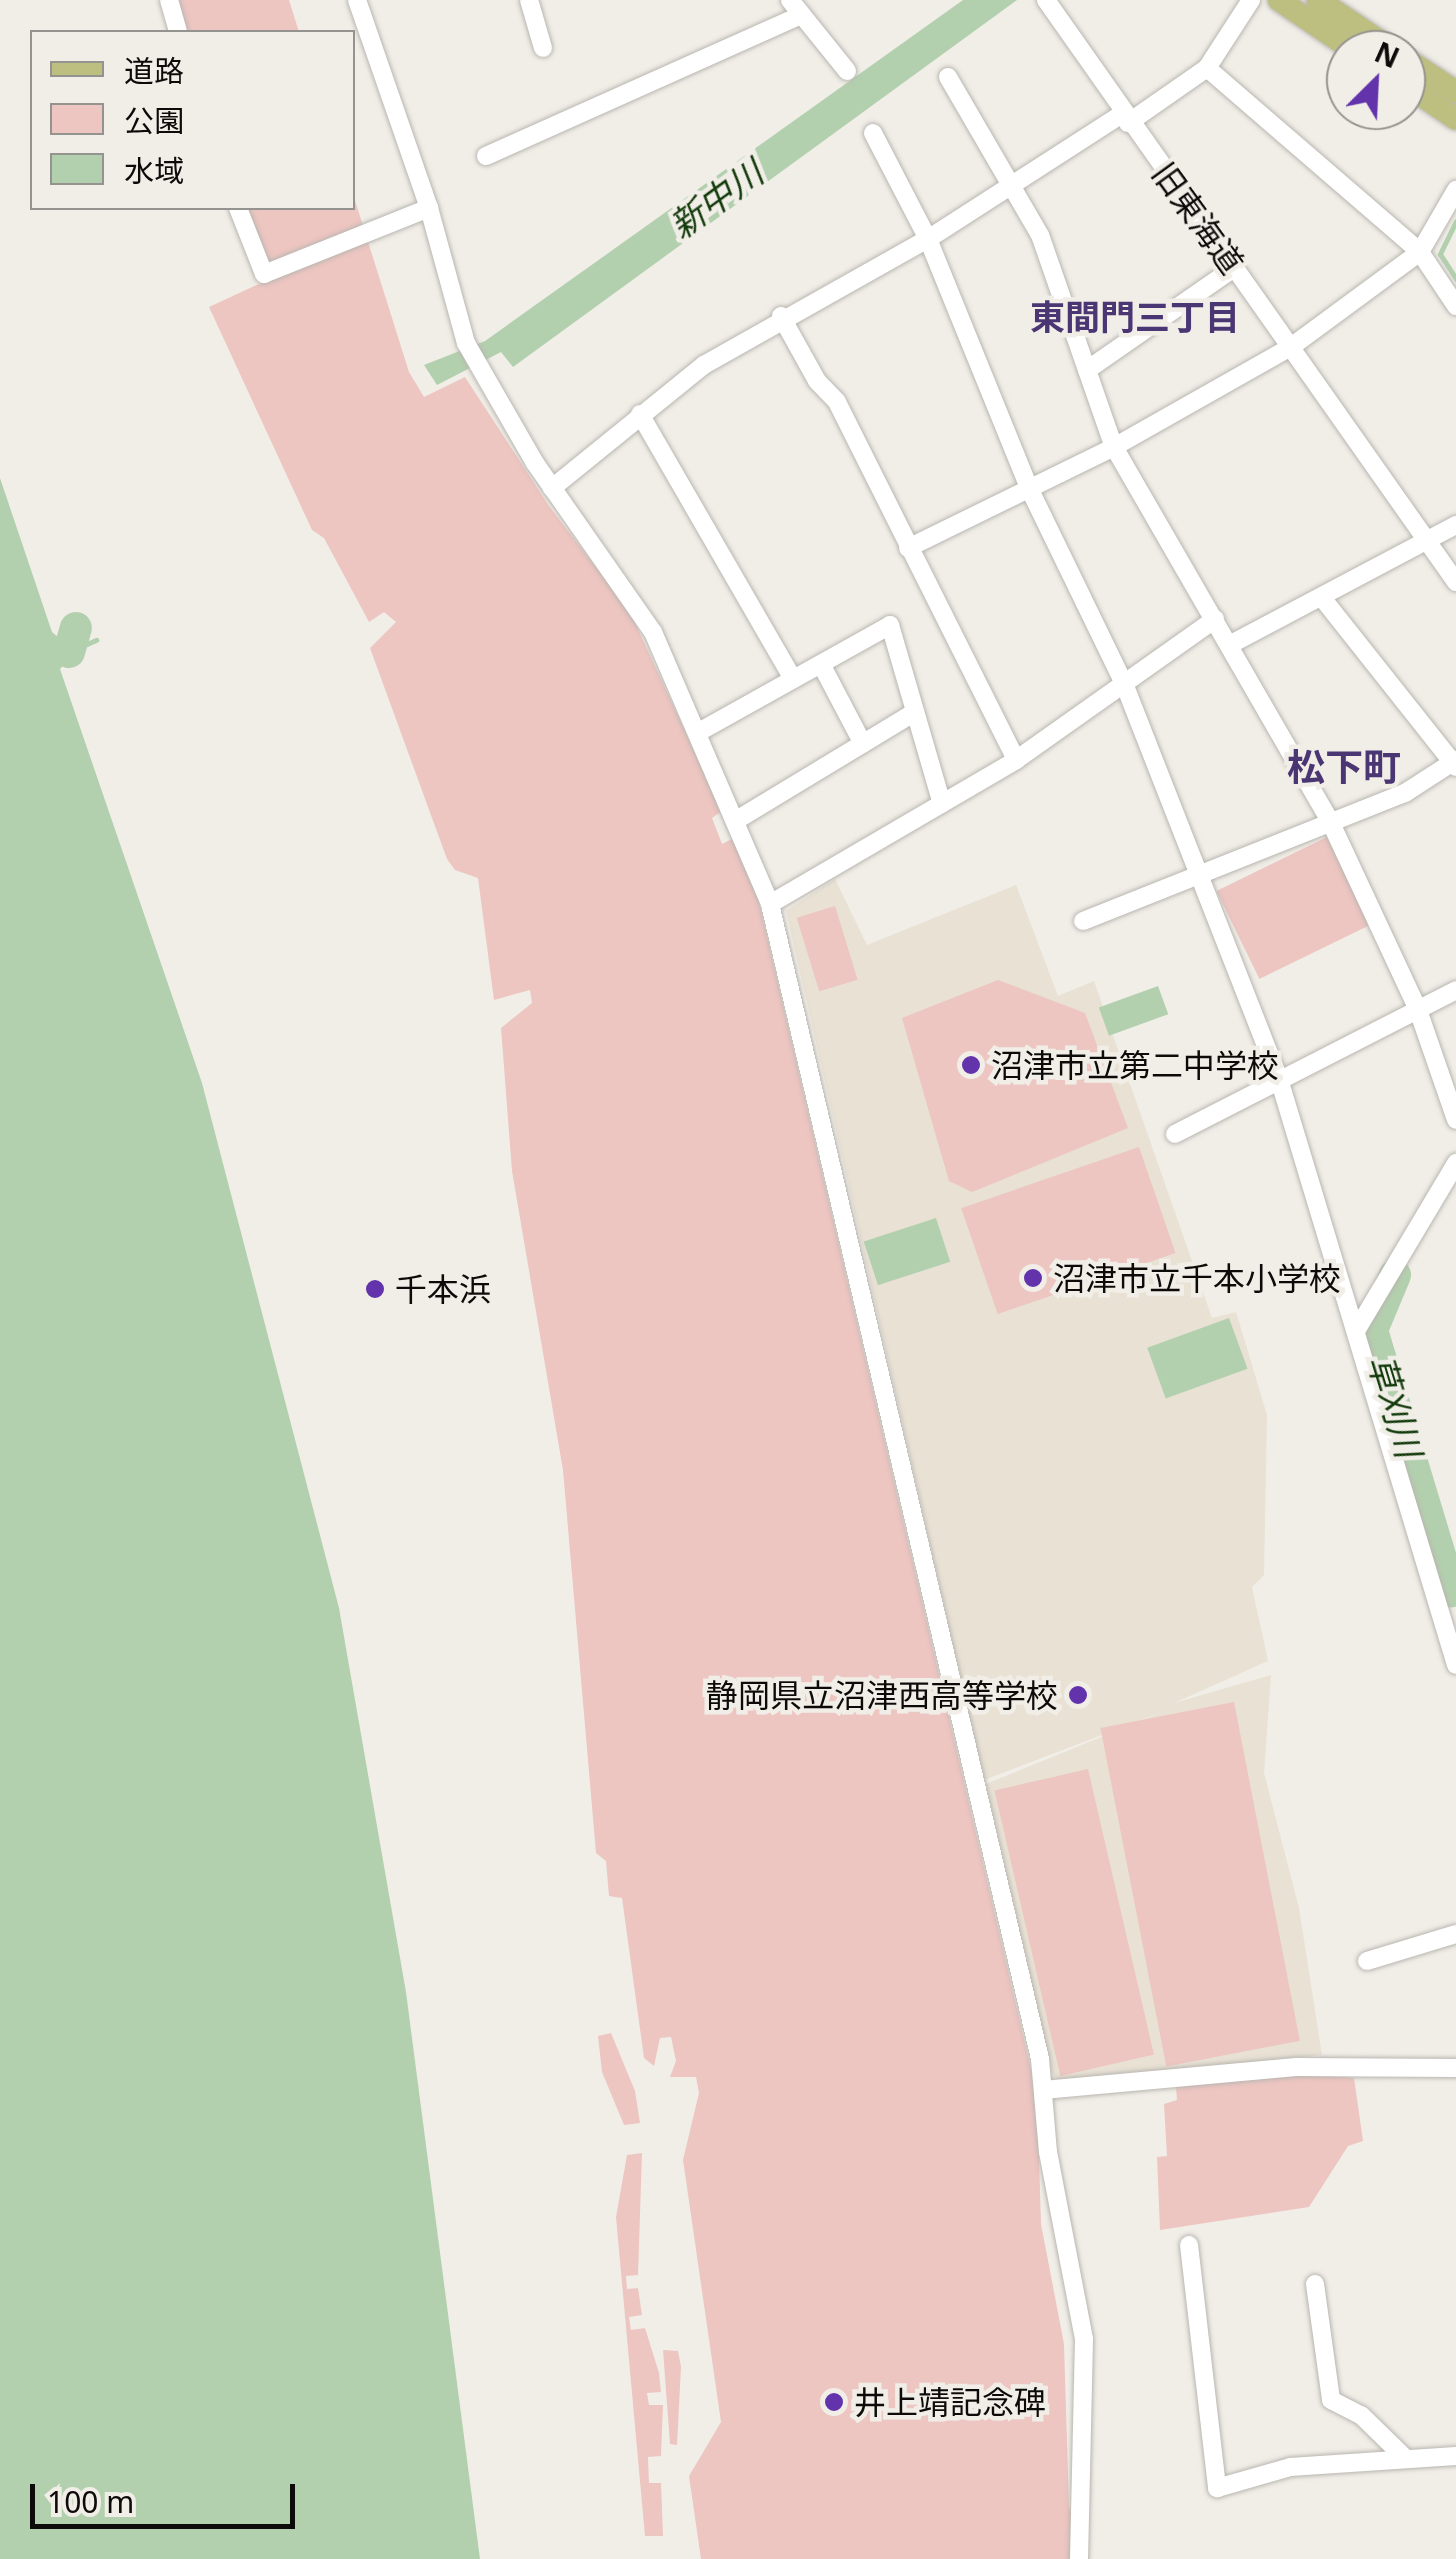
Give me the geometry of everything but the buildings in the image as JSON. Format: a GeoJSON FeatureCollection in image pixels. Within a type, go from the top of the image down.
{"type":"FeatureCollection","features":[{"type":"Feature","properties":{"kind":"main road"},"geometry":{"type":"LineString","coordinates":[[1279,0],[1326,31]]}},
{"type":"Feature","properties":{"kind":"main road"},"geometry":{"type":"LineString","coordinates":[[1318,0],[1363,30]]}},
{"type":"Feature","properties":{"kind":"main road"},"geometry":{"type":"LineString","coordinates":[[1426,72],[1456,92]]}},
{"type":"Feature","properties":{"kind":"main road"},"geometry":{"type":"LineString","coordinates":[[1426,99],[1456,119]]}},
{"type":"Feature","properties":{"kind":"street"},"geometry":{"type":"LineString","coordinates":[[169,0],[177,30]]}},
{"type":"Feature","properties":{"kind":"street"},"geometry":{"type":"LineString","coordinates":[[357,0],[429,208],[468,346],[552,488],[608,559],[653,632],[770,904],[874,1334],[1044,2090],[1067,2270],[1084,2339],[1079,2559]]}},
{"type":"Feature","properties":{"kind":"street"},"geometry":{"type":"LineString","coordinates":[[529,0],[544,48]]}},
{"type":"Feature","properties":{"kind":"street"},"geometry":{"type":"LineString","coordinates":[[552,488],[640,414],[781,316],[928,239],[1208,68],[1251,0]]}},
{"type":"Feature","properties":{"kind":"street","name":"旧東海道"},"geometry":{"type":"LineString","coordinates":[[1056,4],[1125,119],[1432,542],[1456,582]]}},
{"type":"Feature","properties":{"kind":"street"},"geometry":{"type":"LineString","coordinates":[[486,156],[796,7],[847,72]]}},
{"type":"Feature","properties":{"kind":"street"},"geometry":{"type":"LineString","coordinates":[[1208,68],[1420,252],[1456,306]]}},
{"type":"Feature","properties":{"kind":"street"},"geometry":{"type":"LineString","coordinates":[[948,77],[1040,235],[1114,446],[1233,644],[1330,821],[1418,1010],[1456,1120]]}},
{"type":"Feature","properties":{"kind":"street"},"geometry":{"type":"LineString","coordinates":[[872,134],[928,239],[1030,490],[1125,686],[1279,1078],[1356,1331],[1448,1609],[1456,1665]]}},
{"type":"Feature","properties":{"kind":"street"},"geometry":{"type":"LineString","coordinates":[[908,548],[1114,446],[1291,347],[1420,252],[1456,190]]}},
{"type":"Feature","properties":{"kind":"street"},"geometry":{"type":"LineString","coordinates":[[239,210],[264,274],[429,208]]}},
{"type":"Feature","properties":{"kind":"street"},"geometry":{"type":"LineString","coordinates":[[1087,370],[1235,267]]}},
{"type":"Feature","properties":{"kind":"street"},"geometry":{"type":"LineString","coordinates":[[781,316],[817,381],[837,402],[1016,760]]}},
{"type":"Feature","properties":{"kind":"street"},"geometry":{"type":"LineString","coordinates":[[640,414],[794,680]]}},
{"type":"Feature","properties":{"kind":"street"},"geometry":{"type":"LineString","coordinates":[[1233,644],[1456,526]]}},
{"type":"Feature","properties":{"kind":"street"},"geometry":{"type":"LineString","coordinates":[[1083,921],[1406,793],[1455,763],[1323,599]]}},
{"type":"Feature","properties":{"kind":"street"},"geometry":{"type":"LineString","coordinates":[[770,904],[1016,760],[1215,619]]}},
{"type":"Feature","properties":{"kind":"street"},"geometry":{"type":"LineString","coordinates":[[697,733],[890,625],[942,804]]}},
{"type":"Feature","properties":{"kind":"street"},"geometry":{"type":"LineString","coordinates":[[821,664],[863,744]]}},
{"type":"Feature","properties":{"kind":"street"},"geometry":{"type":"LineString","coordinates":[[734,821],[915,712]]}},
{"type":"Feature","properties":{"kind":"street"},"geometry":{"type":"LineString","coordinates":[[1175,1134],[1456,990]]}},
{"type":"Feature","properties":{"kind":"street"},"geometry":{"type":"LineString","coordinates":[[1356,1331],[1456,1163]]}},
{"type":"Feature","properties":{"kind":"street"},"geometry":{"type":"LineString","coordinates":[[1367,1961],[1456,1934]]}},
{"type":"Feature","properties":{"kind":"street"},"geometry":{"type":"LineString","coordinates":[[1044,2090],[1296,2066],[1456,2068]]}},
{"type":"Feature","properties":{"kind":"street"},"geometry":{"type":"LineString","coordinates":[[1189,2245],[1218,2488],[1290,2467],[1403,2456],[1456,2456]]}},
{"type":"Feature","properties":{"kind":"street"},"geometry":{"type":"LineString","coordinates":[[1315,2284],[1332,2400],[1360,2415],[1403,2456]]}},
{"type":"Feature","properties":{"kind":"shaded area","name":"静岡県立沼津西高等学校"},"geometry":{"type":"Polygon","coordinates":[[[835,879],[867,945],[1016,885],[1058,996],[1094,981],[1212,1318],[1236,1312],[1267,1415],[1264,1575],[1252,1587],[1268,1661],[1174,1703],[1271,1675],[1264,1773],[1299,1908],[1322,2055],[1062,2083],[1052,2074],[986,1784],[1165,1711],[984,1780],[786,911],[835,879]]]}},
{"type":"Feature","properties":{"kind":"green space"},"geometry":{"type":"Polygon","coordinates":[[[176,0],[289,0],[298,30],[185,30],[176,0]]]}},
{"type":"Feature","properties":{"kind":"green space"},"geometry":{"type":"Polygon","coordinates":[[[355,200],[409,372],[424,397],[465,377],[549,506],[630,612],[722,811],[712,818],[722,844],[734,838],[758,898],[1037,2095],[1041,2224],[1064,2344],[1069,2507],[1089,2559],[701,2559],[689,2476],[721,2422],[683,2160],[699,2093],[696,2077],[670,2077],[676,2061],[671,2037],[660,2038],[654,2066],[644,2058],[622,1898],[609,1896],[606,1861],[596,1853],[563,1470],[512,1171],[501,1028],[532,1003],[530,990],[494,1000],[478,878],[455,870],[447,859],[370,648],[396,622],[384,612],[369,622],[324,538],[312,530],[209,307],[272,278],[246,210],[355,210],[355,200]]]}},
{"type":"Feature","properties":{"kind":"green space"},"geometry":{"type":"Polygon","coordinates":[[[1327,837],[1370,925],[1259,979],[1216,891],[1327,837]]]}},
{"type":"Feature","properties":{"kind":"green space"},"geometry":{"type":"Polygon","coordinates":[[[835,906],[858,980],[819,991],[797,918],[835,906]]]}},
{"type":"Feature","properties":{"kind":"green space"},"geometry":{"type":"Polygon","coordinates":[[[998,980],[1085,1013],[1128,1128],[972,1192],[949,1181],[902,1018],[998,980]]]}},
{"type":"Feature","properties":{"kind":"green space"},"geometry":{"type":"Polygon","coordinates":[[[1139,1147],[1175,1253],[998,1314],[961,1208],[1139,1147]]]}},
{"type":"Feature","properties":{"kind":"green space"},"geometry":{"type":"Polygon","coordinates":[[[1234,1702],[1300,2041],[1166,2067],[1100,1728],[1234,1702]]]}},
{"type":"Feature","properties":{"kind":"green space"},"geometry":{"type":"Polygon","coordinates":[[[1088,1769],[1154,2054],[1060,2076],[994,1791],[1088,1769]]]}},
{"type":"Feature","properties":{"kind":"green space"},"geometry":{"type":"Polygon","coordinates":[[[611,2033],[635,2091],[640,2123],[624,2125],[602,2072],[598,2036],[611,2033]]]}},
{"type":"Feature","properties":{"kind":"green space"},"geometry":{"type":"Polygon","coordinates":[[[1306,2074],[1354,2078],[1363,2141],[1348,2146],[1309,2207],[1160,2230],[1157,2157],[1167,2156],[1164,2104],[1177,2100],[1176,2087],[1306,2074]]]}},
{"type":"Feature","properties":{"kind":"green space"},"geometry":{"type":"Polygon","coordinates":[[[642,2153],[638,2275],[626,2276],[627,2289],[638,2288],[642,2315],[629,2317],[631,2330],[645,2328],[659,2373],[661,2392],[647,2393],[649,2405],[663,2405],[661,2456],[648,2457],[649,2483],[661,2483],[663,2536],[645,2536],[616,2217],[627,2155],[642,2153]]]}},
{"type":"Feature","properties":{"kind":"green space"},"geometry":{"type":"Polygon","coordinates":[[[663,2350],[678,2351],[681,2367],[677,2445],[670,2444],[663,2350]]]}},
{"type":"Feature","properties":{"kind":"water"},"geometry":{"type":"Polygon","coordinates":[[[963,0],[1017,0],[513,367],[501,352],[437,385],[424,365],[485,341],[963,0]]]}},
{"type":"Feature","properties":{"kind":"water"},"geometry":{"type":"Polygon","coordinates":[[[0,478],[52,632],[67,645],[68,660],[60,669],[202,1083],[339,1608],[406,1992],[480,2559],[0,2559],[0,478]]]}},
{"type":"Feature","properties":{"kind":"water"},"geometry":{"type":"Polygon","coordinates":[[[1158,986],[1168,1014],[1109,1036],[1099,1008],[1158,986]]]}},
{"type":"Feature","properties":{"kind":"water"},"geometry":{"type":"Polygon","coordinates":[[[936,1218],[950,1262],[878,1285],[864,1241],[936,1218]]]}},
{"type":"Feature","properties":{"kind":"water"},"geometry":{"type":"Polygon","coordinates":[[[1229,1318],[1247,1369],[1166,1398],[1147,1348],[1229,1318]]]}},
{"type":"Feature","properties":{"kind":"waterway","name":"草刈川"},"geometry":{"type":"LineString","coordinates":[[1456,221],[1440,254],[1456,279]]}},
{"type":"Feature","properties":{"kind":"waterway","name":"新中川"},"geometry":{"type":"LineString","coordinates":[[69,652],[76,628]]}},
{"type":"Feature","properties":{"kind":"waterway"},"geometry":{"type":"LineString","coordinates":[[69,652],[96,640]]}},
{"type":"Feature","properties":{"kind":"waterway","name":"草刈川"},"geometry":{"type":"LineString","coordinates":[[1395,1275],[1372,1330],[1451,1591]]}},
{"type":"Feature","properties":{"kind":"place","name":"沼津市立第二中学校"},"geometry":{"type":"Point","coordinates":[971,1065]}},
{"type":"Feature","properties":{"kind":"place","name":"沼津市立千本小学校"},"geometry":{"type":"Point","coordinates":[1033,1278]}},
{"type":"Feature","properties":{"kind":"place","name":"千本浜"},"geometry":{"type":"Point","coordinates":[375,1289]}},
{"type":"Feature","properties":{"kind":"place","name":"静岡県立沼津西高等学校"},"geometry":{"type":"Point","coordinates":[1078,1695]}},
{"type":"Feature","properties":{"kind":"place","name":"井上靖記念碑"},"geometry":{"type":"Point","coordinates":[834,2402]}},
{"type":"Feature","properties":{"kind":"district","name":"東間門三丁目"},"geometry":{"type":"Point","coordinates":[1135,317]}},
{"type":"Feature","properties":{"kind":"district","name":"松下町"},"geometry":{"type":"Point","coordinates":[1344,767]}}]}
